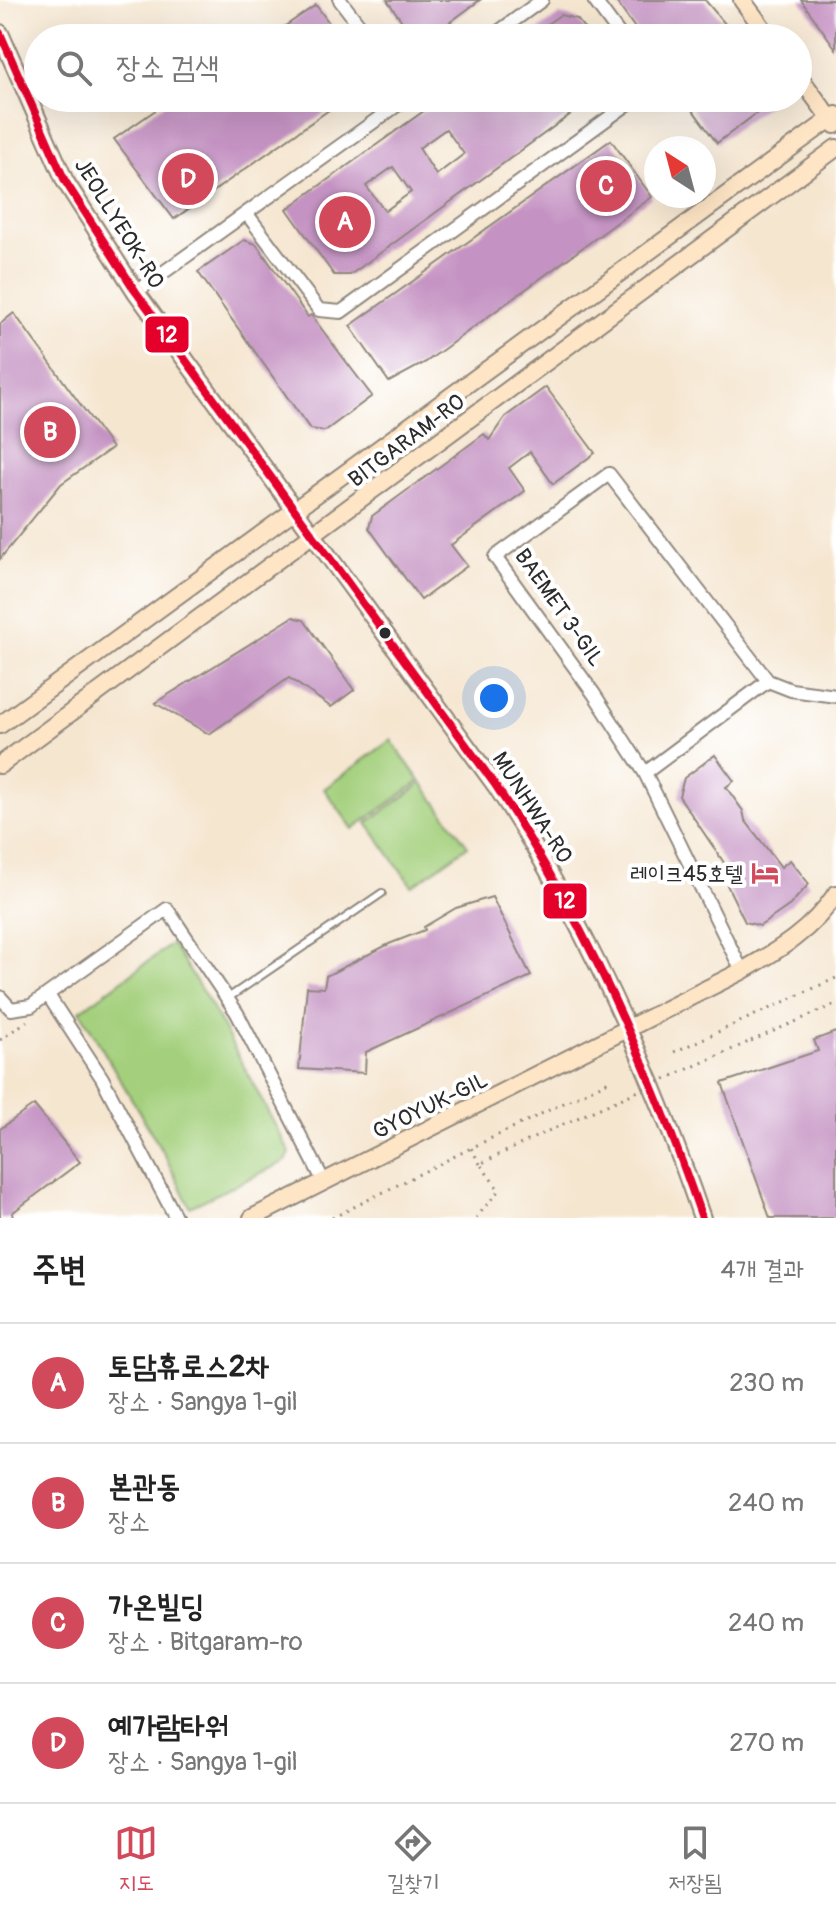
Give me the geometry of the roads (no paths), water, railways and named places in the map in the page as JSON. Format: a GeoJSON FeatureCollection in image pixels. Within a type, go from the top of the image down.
{"type":"FeatureCollection","features":[{"type":"Feature","properties":{"kind":"street"},"geometry":{"type":"LineString","coordinates":[[340,0],[358,24]]}},
{"type":"Feature","properties":{"kind":"street"},"geometry":{"type":"LineString","coordinates":[[509,24],[542,0]]}},
{"type":"Feature","properties":{"kind":"street"},"geometry":{"type":"LineString","coordinates":[[594,0],[612,24]]}},
{"type":"Feature","properties":{"kind":"street"},"geometry":{"type":"LineString","coordinates":[[742,0],[760,24]]}},
{"type":"Feature","properties":{"kind":"street","name":"JEOLLYEOK-RO"},"geometry":{"type":"LineString","coordinates":[[0,33],[24,88]]}},
{"type":"Feature","properties":{"kind":"street"},"geometry":{"type":"LineString","coordinates":[[812,92],[834,120]]}},
{"type":"Feature","properties":{"kind":"street","name":"JEOLLYEOK-RO"},"geometry":{"type":"LineString","coordinates":[[35,112],[65,181],[136,292],[315,536]]}},
{"type":"Feature","properties":{"kind":"street"},"geometry":{"type":"LineString","coordinates":[[136,292],[388,112]]}},
{"type":"Feature","properties":{"kind":"street"},"geometry":{"type":"LineString","coordinates":[[247,214],[319,310],[341,312],[617,112]]}},
{"type":"Feature","properties":{"kind":"street","name":"BITGARAM-RO"},"geometry":{"type":"LineString","coordinates":[[0,725],[834,120]]}},
{"type":"Feature","properties":{"kind":"street","name":"BITGARAM-RO"},"geometry":{"type":"LineString","coordinates":[[0,765],[315,536],[836,148]]}},
{"type":"Feature","properties":{"kind":"street","name":"BAEMET 3-GIL"},"geometry":{"type":"LineString","coordinates":[[742,971],[645,773],[594,694],[495,557],[609,474],[768,681]]}},
{"type":"Feature","properties":{"kind":"street","name":"MUNHWA-RO"},"geometry":{"type":"LineString","coordinates":[[315,536],[496,786],[542,857],[628,1032],[702,1218]]}},
{"type":"Feature","properties":{"kind":"street"},"geometry":{"type":"LineString","coordinates":[[645,773],[768,681],[791,690],[836,696]]}},
{"type":"Feature","properties":{"kind":"street"},"geometry":{"type":"LineString","coordinates":[[628,1032],[790,944],[824,911],[836,894]]}},
{"type":"Feature","properties":{"kind":"street"},"geometry":{"type":"LineString","coordinates":[[0,997],[11,1009],[19,1010],[48,995],[167,909],[228,998],[269,1070],[324,1182]]}},
{"type":"Feature","properties":{"kind":"street"},"geometry":{"type":"LineString","coordinates":[[48,995],[102,1078],[176,1218]]}},
{"type":"Feature","properties":{"kind":"street","name":"GYOYUK-GIL"},"geometry":{"type":"LineString","coordinates":[[252,1218],[628,1032]]}},
{"type":"Feature","properties":{"kind":"lane"},"geometry":{"type":"LineString","coordinates":[[228,998],[382,893]]}},
{"type":"Feature","properties":{"kind":"place","name":"예가람타워"},"geometry":{"type":"Point","coordinates":[188,179]}},
{"type":"Feature","properties":{"kind":"place","name":"가온빌딩"},"geometry":{"type":"Point","coordinates":[606,186]}},
{"type":"Feature","properties":{"kind":"place","name":"토담휴로스2차"},"geometry":{"type":"Point","coordinates":[345,222]}},
{"type":"Feature","properties":{"kind":"place","name":"본관동"},"geometry":{"type":"Point","coordinates":[50,432]}},
{"type":"Feature","properties":{"kind":"place","name":"레이크45호텔"},"geometry":{"type":"Point","coordinates":[765,873]}}]}
